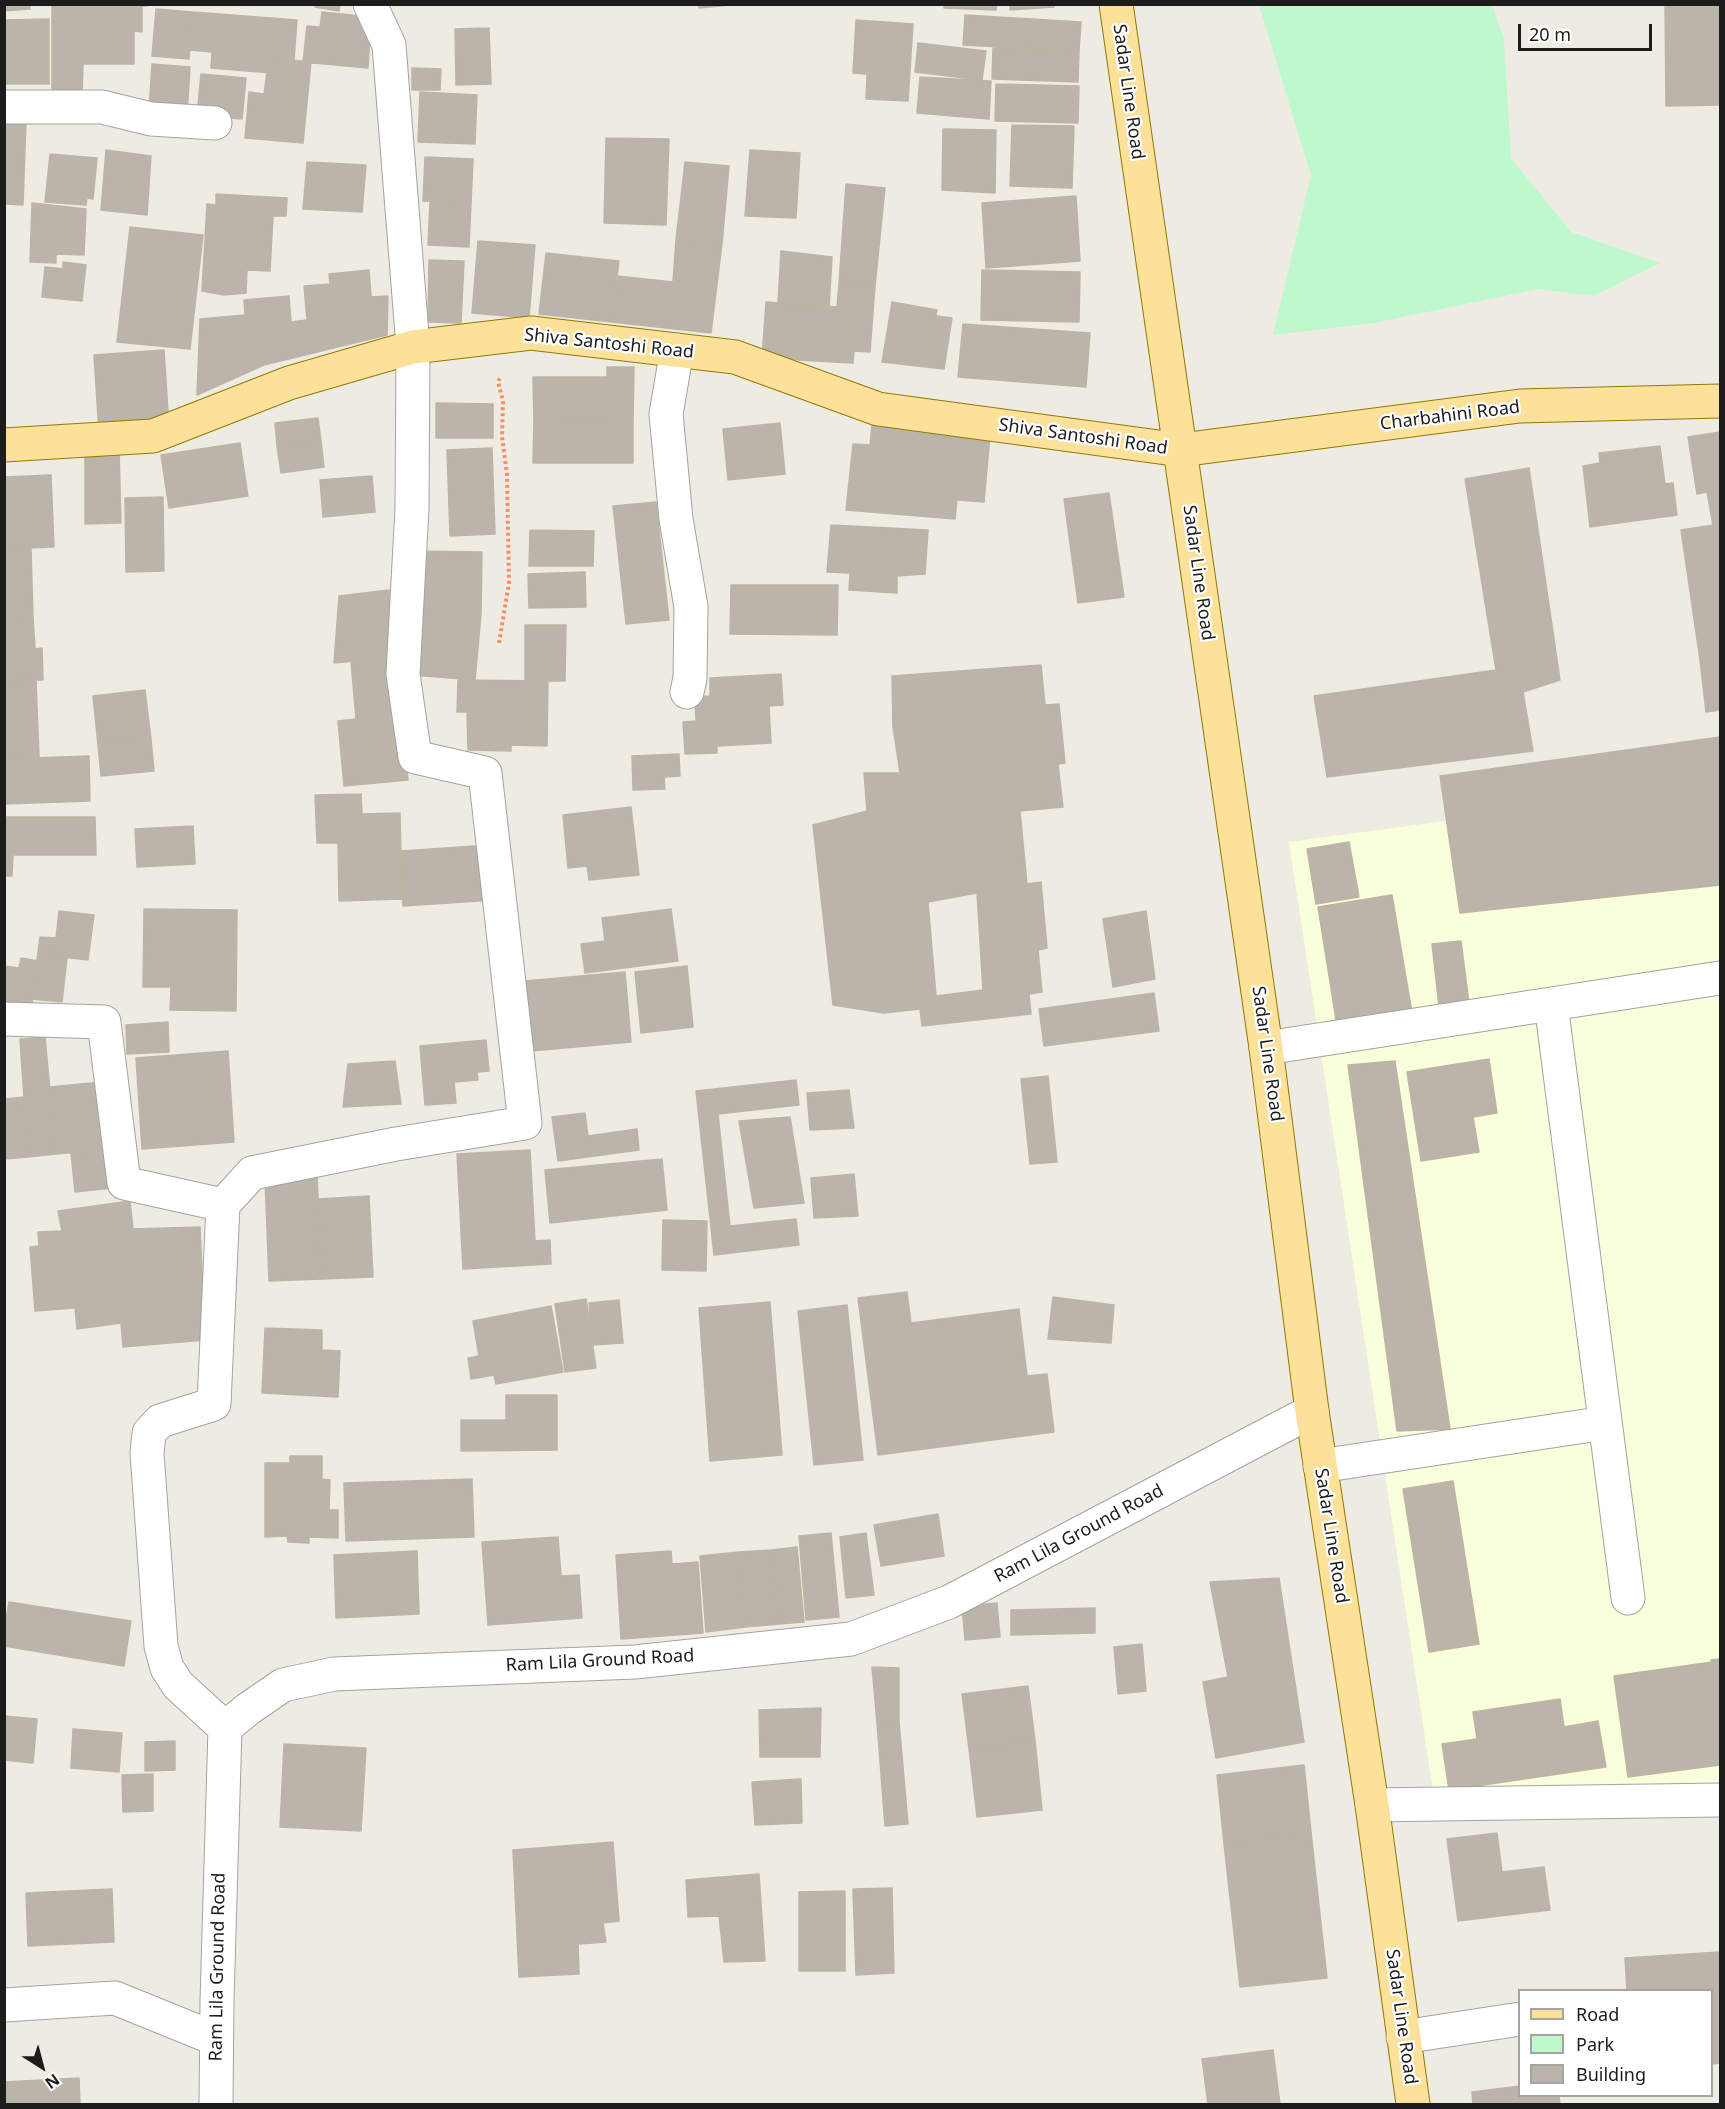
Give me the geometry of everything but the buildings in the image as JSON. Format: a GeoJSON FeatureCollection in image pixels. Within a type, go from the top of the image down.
{"type":"FeatureCollection","features":[{"type":"Feature","properties":{"kind":"main road","name":"Sadar Line Road"},"geometry":{"type":"LineString","coordinates":[[1116,4],[1266,1048],[1312,1411],[1372,1805],[1413,2104]]}},
{"type":"Feature","properties":{"kind":"main road","name":"Shiva Santoshi Road"},"geometry":{"type":"LineString","coordinates":[[4,445],[153,436],[289,383],[413,347],[531,333],[735,357],[878,409],[1181,450]]}},
{"type":"Feature","properties":{"kind":"main road","name":"Charbahini Road"},"geometry":{"type":"LineString","coordinates":[[1181,450],[1520,406],[1720,401]]}},
{"type":"Feature","properties":{"kind":"street"},"geometry":{"type":"LineString","coordinates":[[225,1728],[178,1685],[167,1668],[161,1646],[147,1453],[149,1433],[160,1421],[214,1404],[223,1204],[252,1173],[396,1144],[525,1123],[485,773],[415,757],[403,674],[412,508],[413,347],[389,45],[370,4]]}},
{"type":"Feature","properties":{"kind":"street"},"geometry":{"type":"LineString","coordinates":[[4,107],[102,108],[151,119],[215,123]]}},
{"type":"Feature","properties":{"kind":"street"},"geometry":{"type":"LineString","coordinates":[[677,350],[666,414],[676,519],[691,607],[690,678],[687,692]]}},
{"type":"Feature","properties":{"kind":"street"},"geometry":{"type":"LineString","coordinates":[[1266,1048],[1720,978]]}},
{"type":"Feature","properties":{"kind":"street"},"geometry":{"type":"LineString","coordinates":[[1551,1004],[1628,1598]]}},
{"type":"Feature","properties":{"kind":"street"},"geometry":{"type":"LineString","coordinates":[[4,1019],[104,1022],[124,1183],[223,1204]]}},
{"type":"Feature","properties":{"kind":"street","name":"Ram Lila Ground Road"},"geometry":{"type":"LineString","coordinates":[[216,2104],[225,1728],[284,1684],[334,1674],[635,1662],[851,1639],[949,1602],[1312,1411]]}},
{"type":"Feature","properties":{"kind":"street"},"geometry":{"type":"LineString","coordinates":[[1320,1466],[1605,1423]]}},
{"type":"Feature","properties":{"kind":"street"},"geometry":{"type":"LineString","coordinates":[[1372,1805],[1720,1800]]}},
{"type":"Feature","properties":{"kind":"street"},"geometry":{"type":"LineString","coordinates":[[4,2004],[116,1998],[216,2039]]}},
{"type":"Feature","properties":{"kind":"street"},"geometry":{"type":"LineString","coordinates":[[1403,2037],[1518,2019]]}},
{"type":"Feature","properties":{"kind":"path"},"geometry":{"type":"LineString","coordinates":[[499,643],[509,583],[507,474],[502,437],[503,401],[498,382],[531,333]]}},
{"type":"Feature","properties":{"kind":"shaded area"},"geometry":{"type":"Polygon","coordinates":[[[1720,784],[1720,1659],[1614,1676],[1628,1777],[1720,1765],[1720,1792],[1434,1797],[1289,842],[1720,784]],[[1392,896],[1318,908],[1412,1013],[1392,896]],[[1461,941],[1432,944],[1440,1007],[1469,1003],[1461,941]],[[1489,1059],[1408,1072],[1421,1161],[1478,1152],[1473,1117],[1497,1113],[1489,1059]],[[1395,1061],[1348,1065],[1397,1431],[1449,1429],[1395,1061]],[[1453,1481],[1403,1490],[1429,1652],[1479,1643],[1453,1481]],[[1560,1699],[1473,1712],[1477,1739],[1443,1744],[1449,1790],[1606,1766],[1598,1721],[1564,1727],[1560,1699]]]}},
{"type":"Feature","properties":{"kind":"green space"},"geometry":{"type":"Polygon","coordinates":[[[1259,5],[1492,5],[1504,39],[1511,158],[1571,232],[1660,263],[1593,296],[1538,289],[1374,323],[1273,335],[1311,175],[1259,5]]]}}]}
